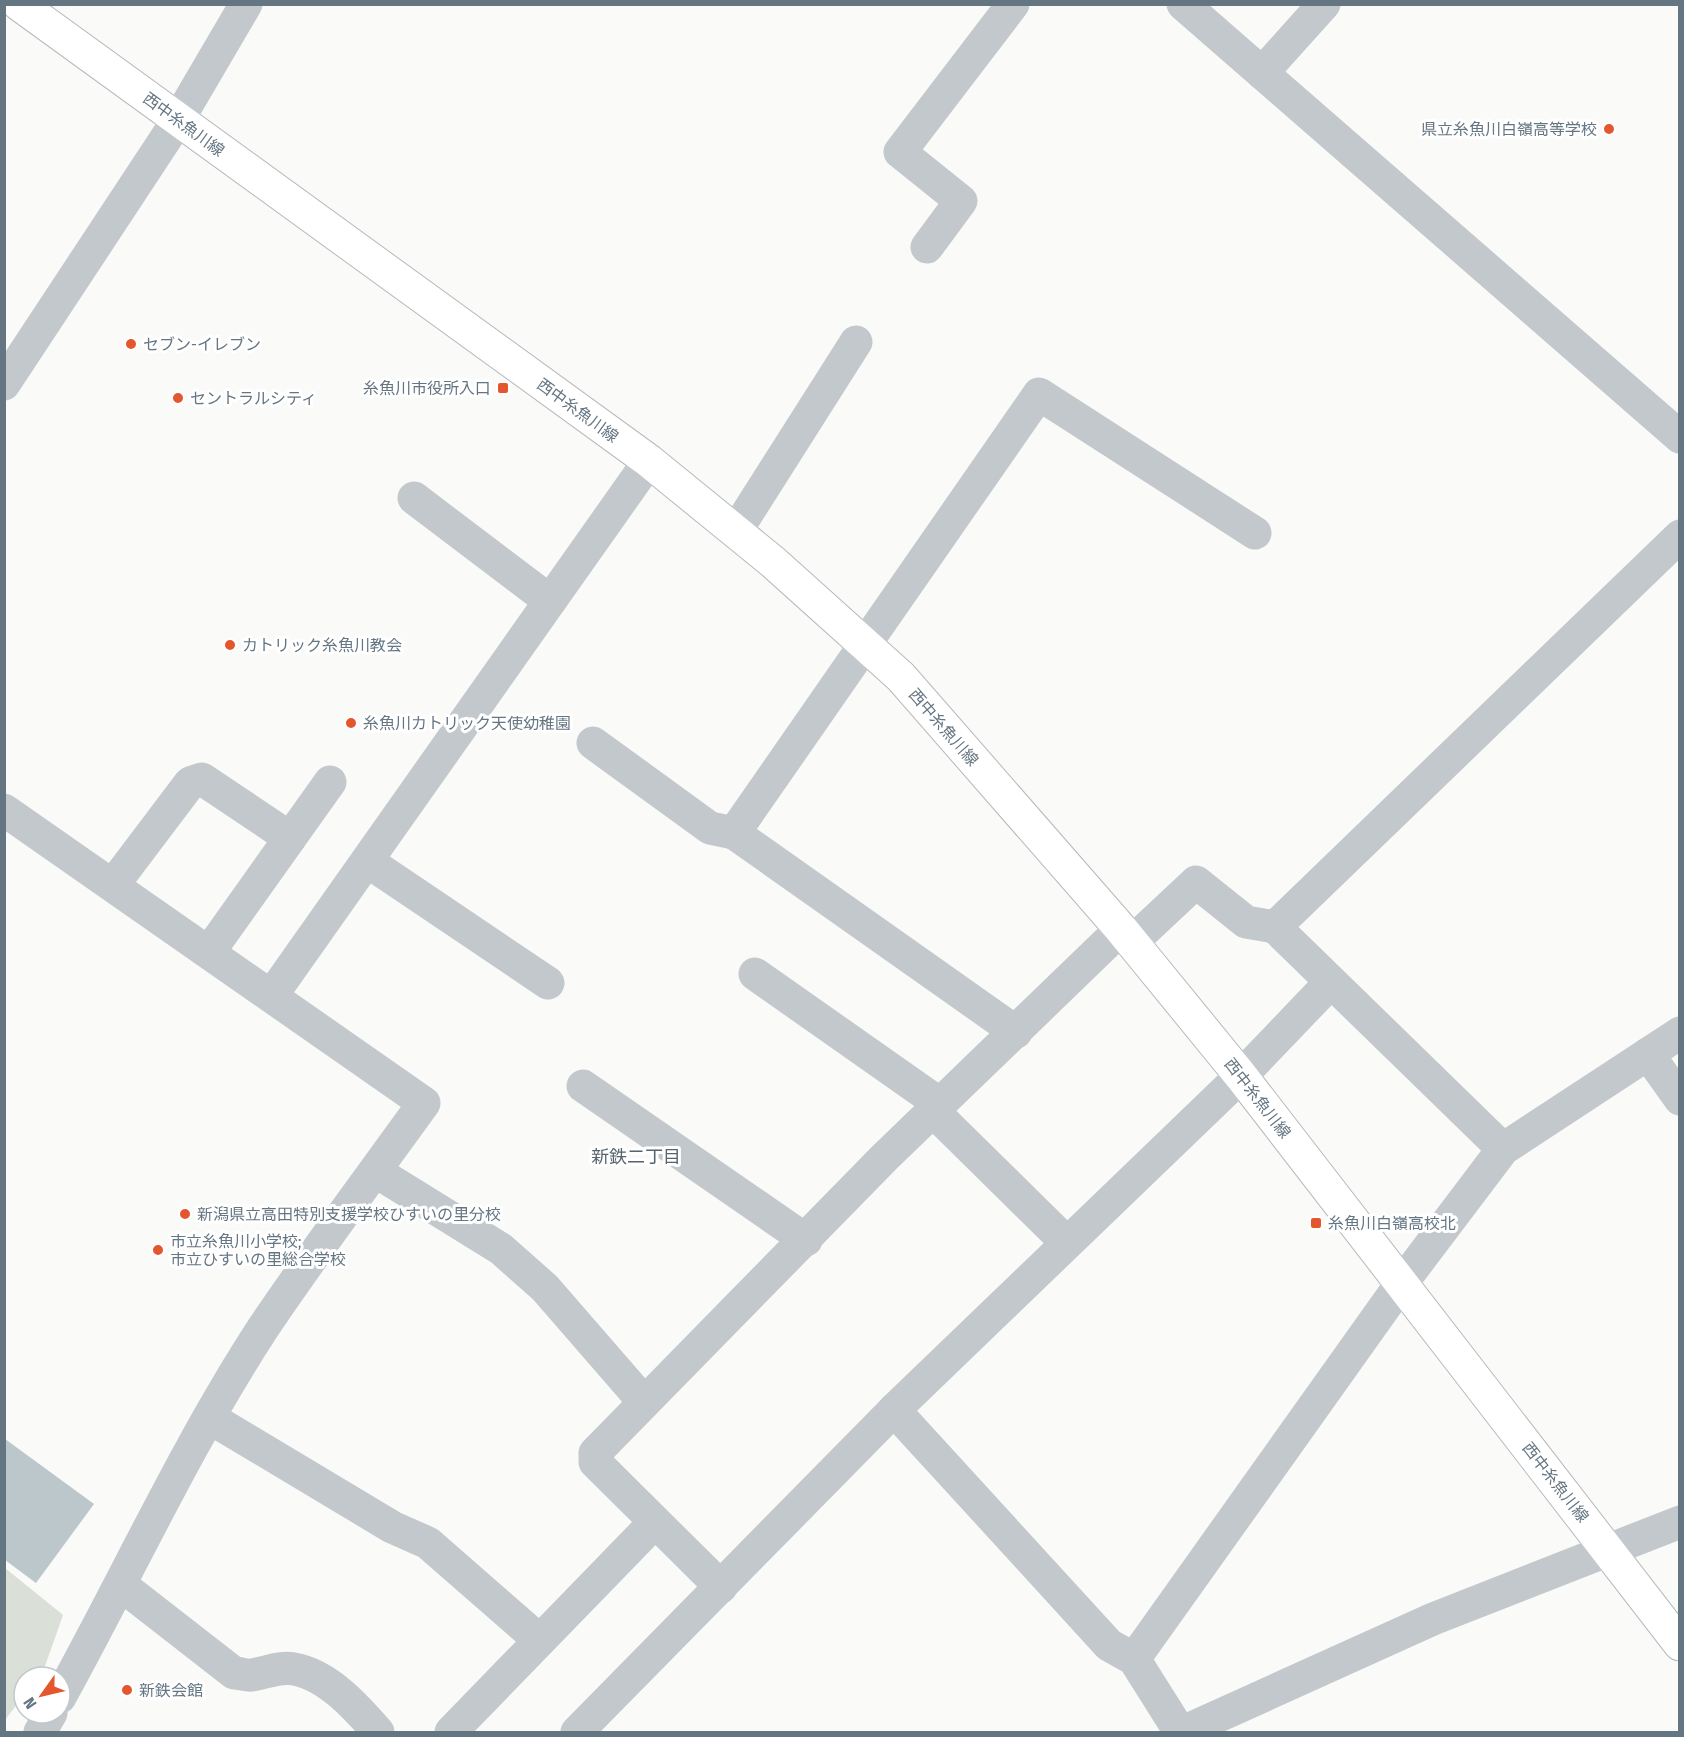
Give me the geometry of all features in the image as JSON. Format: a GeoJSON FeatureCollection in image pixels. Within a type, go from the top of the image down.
{"type":"FeatureCollection","features":[{"type":"Feature","properties":{"kind":"main road","name":"西中糸魚川線"},"geometry":{"type":"LineString","coordinates":[[20,4],[649,462],[736,531],[901,677],[1126,935],[1241,1076],[1680,1644]]}},
{"type":"Feature","properties":{"kind":"street"},"geometry":{"type":"LineString","coordinates":[[10,363],[178,120],[246,4]]}},
{"type":"Feature","properties":{"kind":"street"},"geometry":{"type":"LineString","coordinates":[[927,247],[962,201],[900,152],[1013,4]]}},
{"type":"Feature","properties":{"kind":"street"},"geometry":{"type":"LineString","coordinates":[[1183,4],[1680,437]]}},
{"type":"Feature","properties":{"kind":"street"},"geometry":{"type":"LineString","coordinates":[[1262,74],[1324,4]]}},
{"type":"Feature","properties":{"kind":"street"},"geometry":{"type":"LineString","coordinates":[[736,531],[856,342]]}},
{"type":"Feature","properties":{"kind":"street"},"geometry":{"type":"LineString","coordinates":[[734,833],[1039,394],[1255,533]]}},
{"type":"Feature","properties":{"kind":"street"},"geometry":{"type":"LineString","coordinates":[[272,995],[649,462]]}},
{"type":"Feature","properties":{"kind":"street"},"geometry":{"type":"LineString","coordinates":[[414,498],[550,601]]}},
{"type":"Feature","properties":{"kind":"street"},"geometry":{"type":"LineString","coordinates":[[1275,927],[1680,536]]}},
{"type":"Feature","properties":{"kind":"street"},"geometry":{"type":"LineString","coordinates":[[593,743],[710,828],[734,833],[1016,1032]]}},
{"type":"Feature","properties":{"kind":"street"},"geometry":{"type":"LineString","coordinates":[[113,885],[190,783],[202,778],[290,838]]}},
{"type":"Feature","properties":{"kind":"street"},"geometry":{"type":"LineString","coordinates":[[210,952],[330,782]]}},
{"type":"Feature","properties":{"kind":"street"},"geometry":{"type":"LineString","coordinates":[[4,810],[424,1103],[263,1329],[175,1478],[72,1675]]}},
{"type":"Feature","properties":{"kind":"street"},"geometry":{"type":"LineString","coordinates":[[367,861],[548,982]]}},
{"type":"Feature","properties":{"kind":"street"},"geometry":{"type":"LineString","coordinates":[[721,1587],[595,1462],[595,1453],[601,1444],[936,1108],[1016,1032],[1126,935],[1196,882],[1246,922],[1275,927],[1503,1149]]}},
{"type":"Feature","properties":{"kind":"street"},"geometry":{"type":"LineString","coordinates":[[755,975],[936,1108],[1067,1243]]}},
{"type":"Feature","properties":{"kind":"street"},"geometry":{"type":"LineString","coordinates":[[577,1732],[894,1410],[1241,1076],[1330,983]]}},
{"type":"Feature","properties":{"kind":"street"},"geometry":{"type":"LineString","coordinates":[[1134,1659],[1401,1284],[1503,1149],[1680,1033]]}},
{"type":"Feature","properties":{"kind":"street"},"geometry":{"type":"LineString","coordinates":[[1648,1054],[1680,1099]]}},
{"type":"Feature","properties":{"kind":"street"},"geometry":{"type":"LineString","coordinates":[[583,1086],[806,1240]]}},
{"type":"Feature","properties":{"kind":"street"},"geometry":{"type":"LineString","coordinates":[[375,1171],[501,1249],[545,1288],[644,1402]]}},
{"type":"Feature","properties":{"kind":"street"},"geometry":{"type":"LineString","coordinates":[[894,1410],[1109,1645],[1134,1659],[1181,1732],[1433,1619],[1680,1522]]}},
{"type":"Feature","properties":{"kind":"street"},"geometry":{"type":"LineString","coordinates":[[210,1418],[392,1527],[428,1544],[539,1640]]}},
{"type":"Feature","properties":{"kind":"street"},"geometry":{"type":"LineString","coordinates":[[451,1732],[654,1523]]}},
{"type":"Feature","properties":{"kind":"street"},"geometry":{"type":"LineString","coordinates":[[121,1585],[234,1672],[251,1675],[269,1670],[294,1669],[320,1680],[355,1705],[378,1732]]}},
{"type":"Feature","properties":{"kind":"shaded area"},"geometry":{"type":"Polygon","coordinates":[[[5,1439],[94,1504],[36,1583],[5,1560],[5,1439]]]}},
{"type":"Feature","properties":{"kind":"shaded area"},"geometry":{"type":"Polygon","coordinates":[[[5,1568],[63,1615],[45,1665],[12,1665],[12,1711],[5,1720],[5,1568]]]}},
{"type":"Feature","properties":{"kind":"place","name":"県立糸魚川白嶺高等学校"},"geometry":{"type":"Point","coordinates":[1609,129]}},
{"type":"Feature","properties":{"kind":"place","name":"セブン-イレブン"},"geometry":{"type":"Point","coordinates":[131,344]}},
{"type":"Feature","properties":{"kind":"place","name":"糸魚川市役所入口"},"geometry":{"type":"Point","coordinates":[503,388]}},
{"type":"Feature","properties":{"kind":"place","name":"セントラルシティ"},"geometry":{"type":"Point","coordinates":[178,398]}},
{"type":"Feature","properties":{"kind":"place","name":"カトリック糸魚川教会"},"geometry":{"type":"Point","coordinates":[230,645]}},
{"type":"Feature","properties":{"kind":"place","name":"糸魚川カトリック天使幼稚園"},"geometry":{"type":"Point","coordinates":[351,723]}},
{"type":"Feature","properties":{"kind":"place","name":"新潟県立高田特別支援学校ひすいの里分校"},"geometry":{"type":"Point","coordinates":[185,1214]}},
{"type":"Feature","properties":{"kind":"place","name":"糸魚川白嶺高校北"},"geometry":{"type":"Point","coordinates":[1316,1223]}},
{"type":"Feature","properties":{"kind":"place","name":"市立糸魚川小学校; 市立ひすいの里総合学校"},"geometry":{"type":"Point","coordinates":[158,1250]}},
{"type":"Feature","properties":{"kind":"place","name":"新鉄会館"},"geometry":{"type":"Point","coordinates":[127,1690]}},
{"type":"Feature","properties":{"kind":"district","name":"新鉄二丁目"},"geometry":{"type":"Point","coordinates":[636,1157]}}]}
